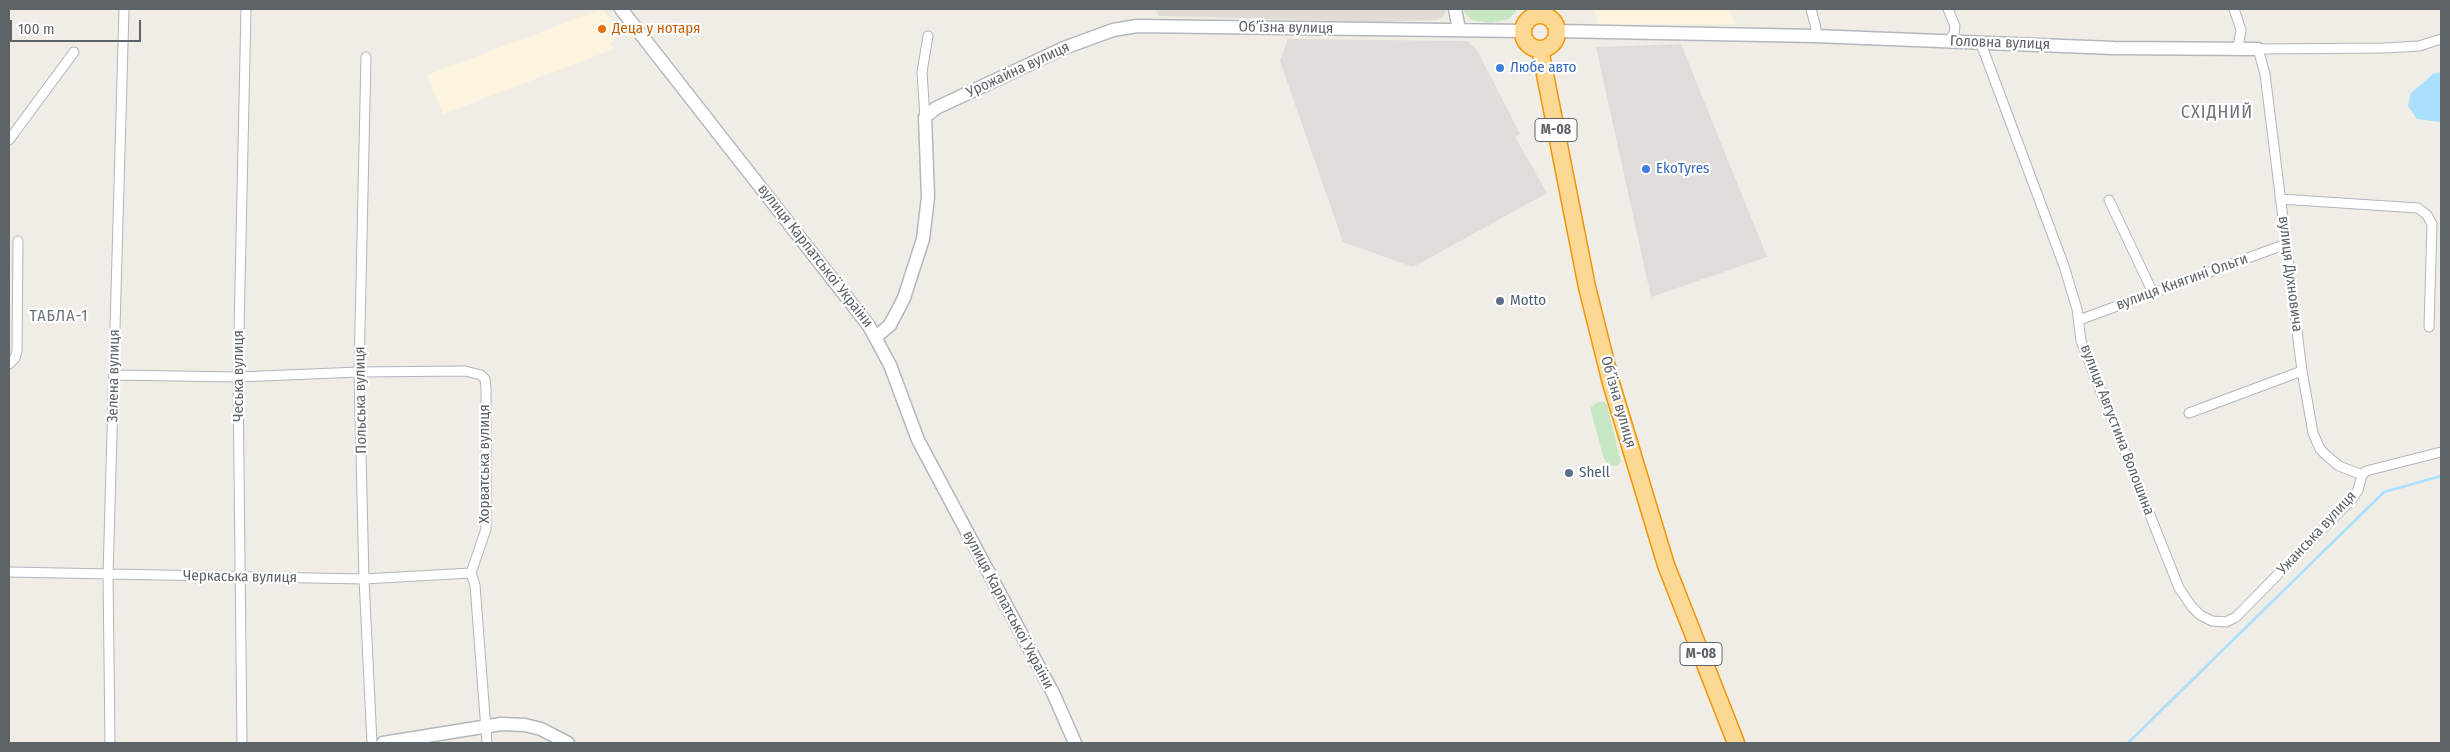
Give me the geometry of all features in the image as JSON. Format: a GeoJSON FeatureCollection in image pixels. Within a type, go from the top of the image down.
{"type":"FeatureCollection","features":[{"type":"Feature","properties":{"kind":"highway"},"geometry":{"type":"LineString","coordinates":[[1537,12],[1548,17],[1555,26],[1556,31],[1554,41],[1545,48],[1540,49],[1534,48],[1526,41],[1523,31],[1528,20],[1537,12]]}},
{"type":"Feature","properties":{"kind":"highway","name":"Обʼїзна вулиця"},"geometry":{"type":"LineString","coordinates":[[1540,49],[1581,259],[1611,383],[1666,565],[1736,743]]}},
{"type":"Feature","properties":{"kind":"street","name":"Зелена вулиця"},"geometry":{"type":"LineString","coordinates":[[110,743],[108,575],[124,9]]}},
{"type":"Feature","properties":{"kind":"street","name":"Чеська вулиця"},"geometry":{"type":"LineString","coordinates":[[242,743],[238,377],[246,9]]}},
{"type":"Feature","properties":{"kind":"street","name":"вулиця Карпатської України"},"geometry":{"type":"LineString","coordinates":[[621,9],[847,295],[873,332],[897,384],[918,440],[1054,695],[1075,743]]}},
{"type":"Feature","properties":{"kind":"street"},"geometry":{"type":"LineString","coordinates":[[1456,9],[1459,29]]}},
{"type":"Feature","properties":{"kind":"street"},"geometry":{"type":"LineString","coordinates":[[1811,9],[1816,28],[1815,36]]}},
{"type":"Feature","properties":{"kind":"street"},"geometry":{"type":"LineString","coordinates":[[1948,9],[1954,26],[1954,34],[1948,41]]}},
{"type":"Feature","properties":{"kind":"street"},"geometry":{"type":"LineString","coordinates":[[2234,9],[2241,30],[2238,48]]}},
{"type":"Feature","properties":{"kind":"street","name":"Обʼїзна вулиця"},"geometry":{"type":"LineString","coordinates":[[1113,30],[1158,26],[1523,31]]}},
{"type":"Feature","properties":{"kind":"street","name":"Урожайна вулиця"},"geometry":{"type":"LineString","coordinates":[[925,117],[936,108],[1055,52],[1113,30]]}},
{"type":"Feature","properties":{"kind":"street","name":"Головна вулиця"},"geometry":{"type":"LineString","coordinates":[[1556,31],[1815,36],[2113,48],[2385,48],[2420,46],[2441,39]]}},
{"type":"Feature","properties":{"kind":"street"},"geometry":{"type":"LineString","coordinates":[[873,332],[890,325],[904,298],[923,239],[928,197],[922,72],[928,36]]}},
{"type":"Feature","properties":{"kind":"street","name":"вулиця Августина Волошина"},"geometry":{"type":"LineString","coordinates":[[1980,42],[2064,266],[2079,320],[2081,341],[2179,588],[2200,615],[2212,621],[2226,622]]}},
{"type":"Feature","properties":{"kind":"street","name":"вулиця Духновича"},"geometry":{"type":"LineString","coordinates":[[2258,49],[2265,74],[2302,371],[2313,433],[2320,449],[2339,466],[2362,475]]}},
{"type":"Feature","properties":{"kind":"street"},"geometry":{"type":"LineString","coordinates":[[9,140],[74,52]]}},
{"type":"Feature","properties":{"kind":"street","name":"Польська вулиця"},"geometry":{"type":"LineString","coordinates":[[366,57],[359,372],[364,579],[372,743]]}},
{"type":"Feature","properties":{"kind":"street"},"geometry":{"type":"LineString","coordinates":[[2280,199],[2418,208],[2427,215],[2432,224],[2429,327]]}},
{"type":"Feature","properties":{"kind":"street"},"geometry":{"type":"LineString","coordinates":[[2109,200],[2153,293]]}},
{"type":"Feature","properties":{"kind":"street"},"geometry":{"type":"LineString","coordinates":[[10,364],[17,351],[18,241]]}},
{"type":"Feature","properties":{"kind":"street","name":"вулиця Княгині Ольги"},"geometry":{"type":"LineString","coordinates":[[2079,320],[2286,244]]}},
{"type":"Feature","properties":{"kind":"street","name":"Хорватська вулиця"},"geometry":{"type":"LineString","coordinates":[[359,372],[465,371],[481,375],[485,379],[486,529],[471,573]]}},
{"type":"Feature","properties":{"kind":"street"},"geometry":{"type":"LineString","coordinates":[[2189,412],[2302,371]]}},
{"type":"Feature","properties":{"kind":"street"},"geometry":{"type":"LineString","coordinates":[[114,375],[238,377],[359,372]]}},
{"type":"Feature","properties":{"kind":"street","name":"Ужанська вулиця"},"geometry":{"type":"LineString","coordinates":[[2226,622],[2236,617],[2341,511],[2358,490],[2362,475],[2366,471],[2441,452]]}},
{"type":"Feature","properties":{"kind":"street","name":"Черкаська вулиця"},"geometry":{"type":"LineString","coordinates":[[9,572],[364,579],[471,573]]}},
{"type":"Feature","properties":{"kind":"street"},"geometry":{"type":"LineString","coordinates":[[471,573],[475,585],[487,743]]}},
{"type":"Feature","properties":{"kind":"street"},"geometry":{"type":"LineString","coordinates":[[383,743],[485,725],[525,725],[540,728],[568,743]]}},
{"type":"Feature","properties":{"kind":"shaded area"},"geometry":{"type":"Polygon","coordinates":[[[602,9],[621,33],[610,43],[614,49],[443,114],[427,75],[602,9]]]}},
{"type":"Feature","properties":{"kind":"shaded area"},"geometry":{"type":"Polygon","coordinates":[[[1156,9],[1445,9],[1446,11],[1443,17],[1436,20],[1380,22],[1159,16],[1156,9]]]}},
{"type":"Feature","properties":{"kind":"shaded area"},"geometry":{"type":"Polygon","coordinates":[[[1594,9],[1729,9],[1735,24],[1598,25],[1594,9]]]}},
{"type":"Feature","properties":{"kind":"shaded area"},"geometry":{"type":"Polygon","coordinates":[[[1288,39],[1467,41],[1477,50],[1520,134],[1515,137],[1547,193],[1413,267],[1343,242],[1280,61],[1288,39]]]}},
{"type":"Feature","properties":{"kind":"shaded area"},"geometry":{"type":"Polygon","coordinates":[[[1681,44],[1767,257],[1651,297],[1596,47],[1681,44]]]}},
{"type":"Feature","properties":{"kind":"green space"},"geometry":{"type":"Polygon","coordinates":[[[1463,9],[1518,9],[1509,19],[1491,23],[1472,20],[1463,9]]]}},
{"type":"Feature","properties":{"kind":"green space"},"geometry":{"type":"Polygon","coordinates":[[[1598,402],[1604,402],[1607,405],[1621,462],[1616,466],[1610,466],[1604,459],[1590,408],[1598,402]]]}},
{"type":"Feature","properties":{"kind":"water"},"geometry":{"type":"Polygon","coordinates":[[[2441,72],[2441,125],[2440,122],[2417,119],[2408,106],[2411,93],[2433,74],[2441,72]]]}},
{"type":"Feature","properties":{"kind":"waterway"},"geometry":{"type":"LineString","coordinates":[[2128,743],[2384,492],[2441,476]]}},
{"type":"Feature","properties":{"kind":"place","name":"Деца у нотаря"},"geometry":{"type":"Point","coordinates":[602,29]}},
{"type":"Feature","properties":{"kind":"place","name":"Любе авто"},"geometry":{"type":"Point","coordinates":[1500,68]}},
{"type":"Feature","properties":{"kind":"place","name":"EkoTyres"},"geometry":{"type":"Point","coordinates":[1646,169]}},
{"type":"Feature","properties":{"kind":"place","name":"Motto"},"geometry":{"type":"Point","coordinates":[1500,301]}},
{"type":"Feature","properties":{"kind":"place","name":"Shell"},"geometry":{"type":"Point","coordinates":[1569,473]}},
{"type":"Feature","properties":{"kind":"district","name":"СХІДНИЙ"},"geometry":{"type":"Point","coordinates":[2217,113]}},
{"type":"Feature","properties":{"kind":"district","name":"ТАБЛА-1"},"geometry":{"type":"Point","coordinates":[59,317]}}]}
